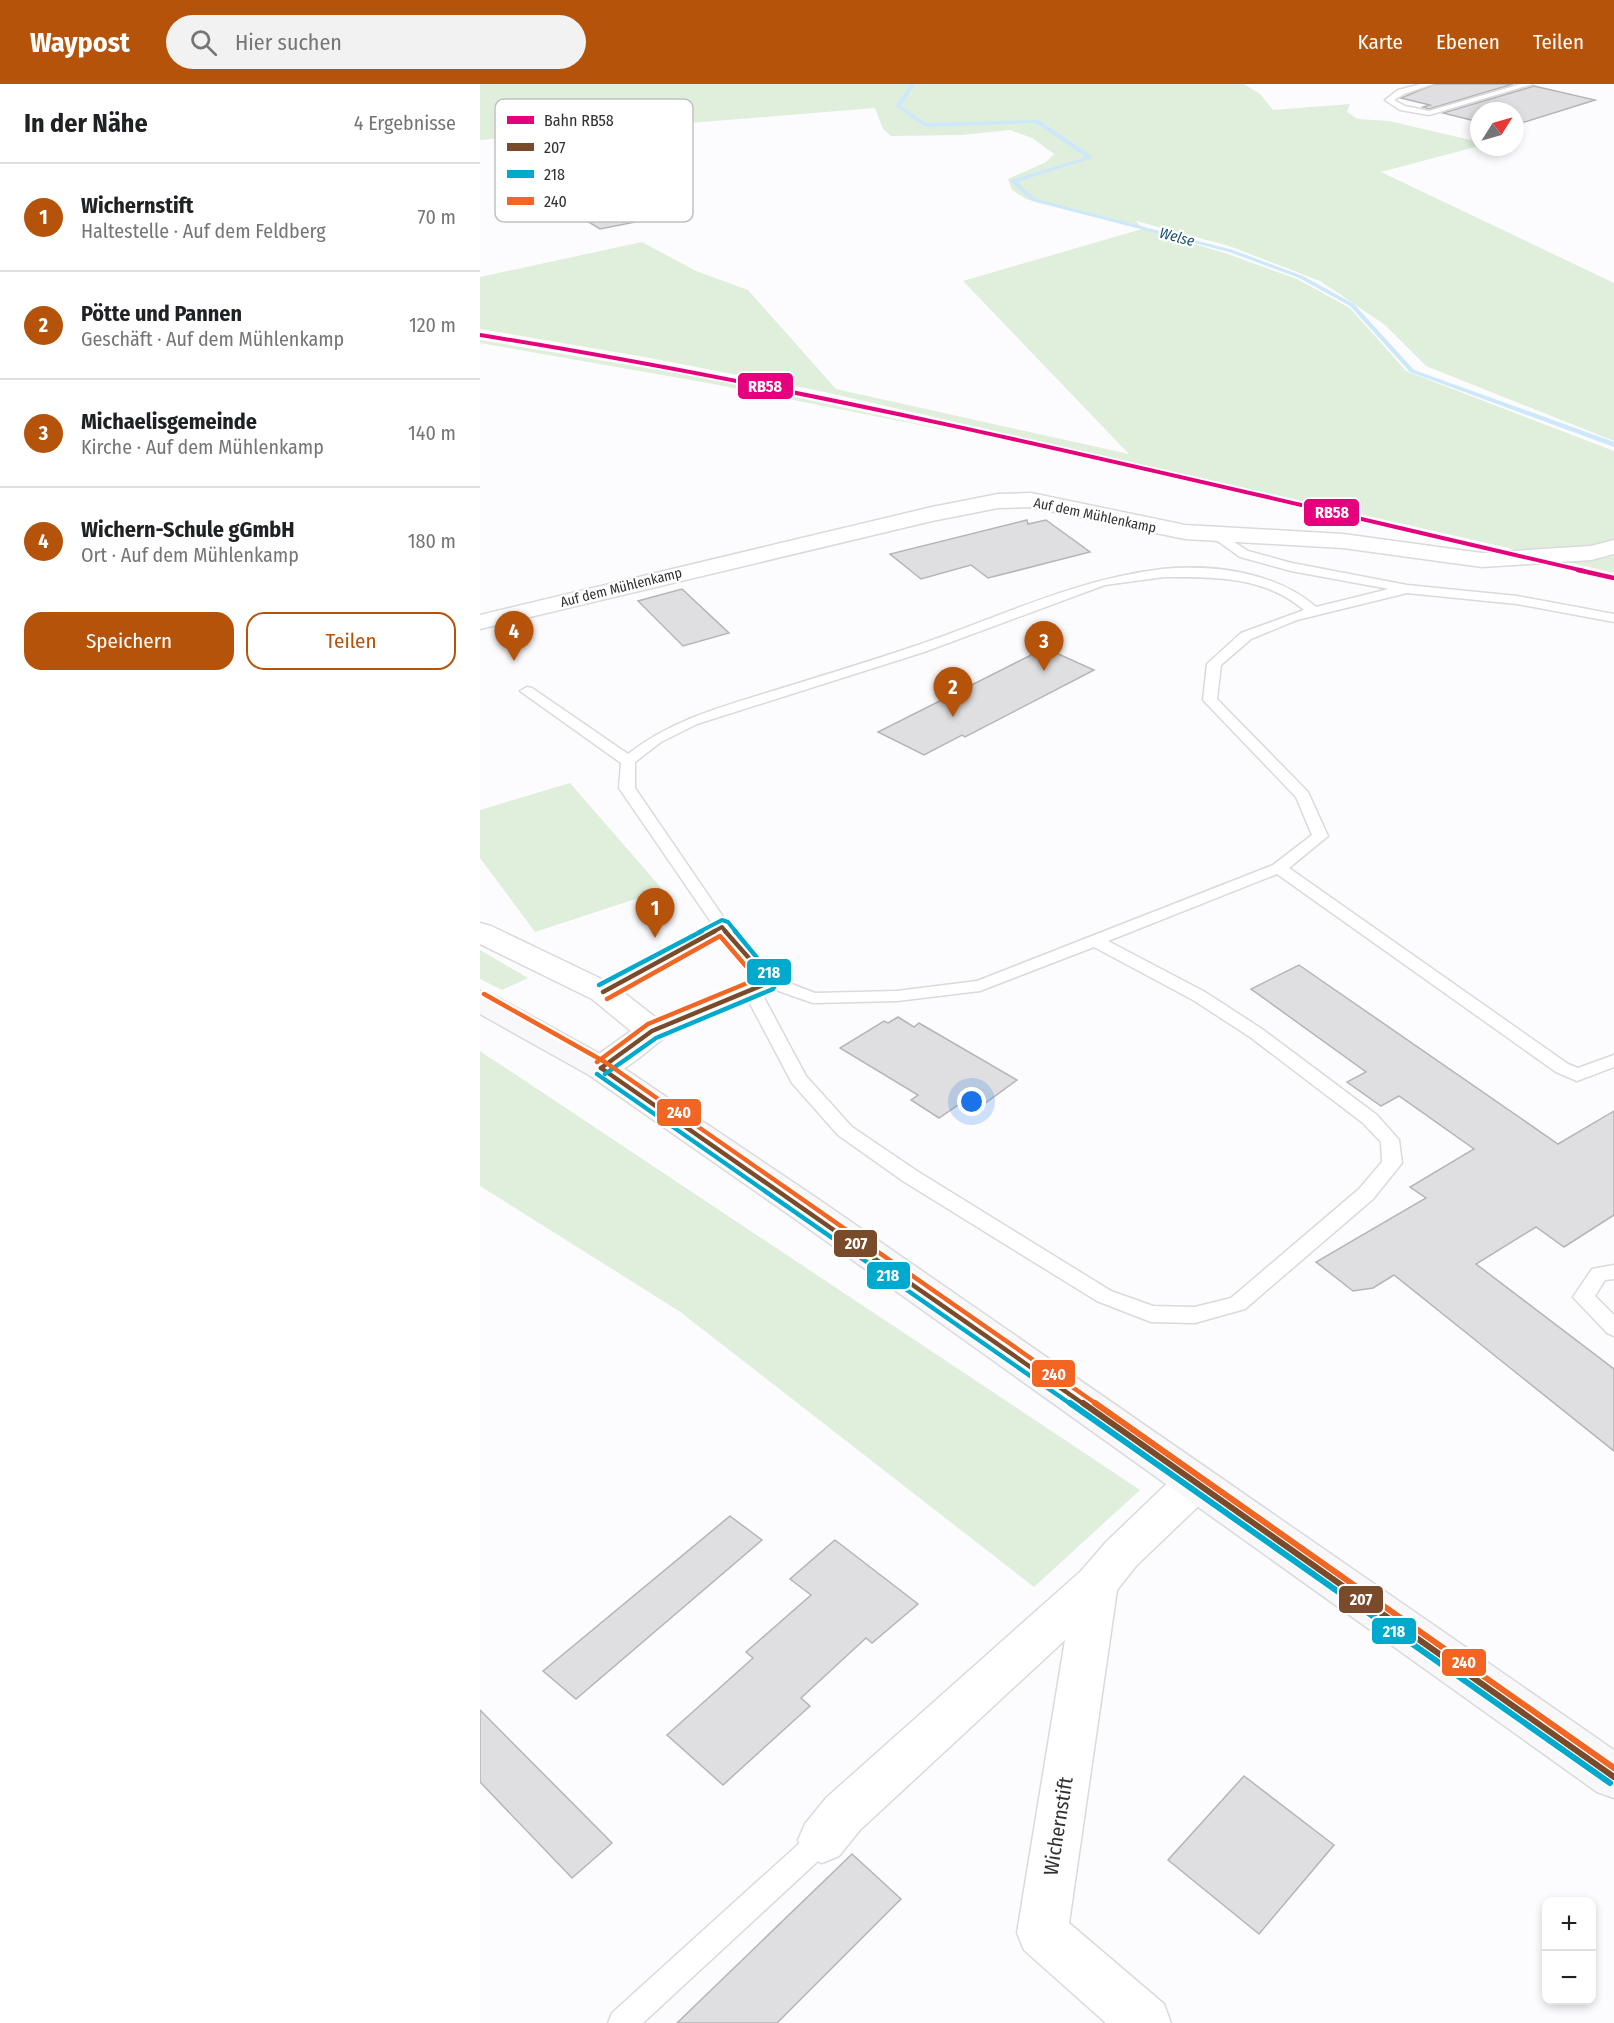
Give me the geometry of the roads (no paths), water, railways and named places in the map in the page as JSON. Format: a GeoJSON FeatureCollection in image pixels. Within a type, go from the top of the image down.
{"type":"FeatureCollection","features":[{"type":"Feature","properties":{"kind":"main road"},"geometry":{"type":"LineString","coordinates":[[480,1001],[601,1068],[820,1218],[1614,1777]]}},
{"type":"Feature","properties":{"kind":"street","name":"Auf dem Mühlenkamp"},"geometry":{"type":"LineString","coordinates":[[480,622],[909,519],[998,501],[1031,500],[1160,528],[1219,536],[1282,536],[1482,560],[1590,553],[1614,548]]}},
{"type":"Feature","properties":{"kind":"street"},"geometry":{"type":"LineString","coordinates":[[480,932],[603,992],[652,1031],[601,1068]]}},
{"type":"Feature","properties":{"kind":"street"},"geometry":{"type":"LineString","coordinates":[[822,1840],[843,1814],[1096,1584],[1121,1554],[1195,1483]]}},
{"type":"Feature","properties":{"kind":"street","name":"Wichernstift"},"geometry":{"type":"LineString","coordinates":[[1096,1584],[1042,1933],[1145,2023]]}},
{"type":"Feature","properties":{"kind":"lane"},"geometry":{"type":"LineString","coordinates":[[1429,84],[1401,92],[1389,100],[1403,108],[1429,114],[1529,84]]}},
{"type":"Feature","properties":{"kind":"lane"},"geometry":{"type":"LineString","coordinates":[[1219,536],[1244,554],[1281,565],[1407,589],[1517,600],[1614,618]]}},
{"type":"Feature","properties":{"kind":"lane"},"geometry":{"type":"LineString","coordinates":[[1314,612],[1293,594],[1260,581],[1215,573],[1164,573],[1102,582],[919,649],[692,721],[656,739],[628,761],[627,788],[722,927],[770,982],[813,998],[938,993],[980,986],[1279,868],[1320,836],[1303,795],[1210,700],[1214,664],[1246,636],[1292,617],[1314,612],[1407,589]]}},
{"type":"Feature","properties":{"kind":"lane"},"geometry":{"type":"LineString","coordinates":[[527,691],[628,761]]}},
{"type":"Feature","properties":{"kind":"lane"},"geometry":{"type":"LineString","coordinates":[[1279,868],[1562,1068],[1577,1075],[1614,1061]]}},
{"type":"Feature","properties":{"kind":"lane"},"geometry":{"type":"LineString","coordinates":[[603,992],[722,927]]}},
{"type":"Feature","properties":{"kind":"lane"},"geometry":{"type":"LineString","coordinates":[[751,990],[798,1078],[845,1131],[910,1176],[1104,1296],[1142,1311],[1151,1314],[1195,1315],[1238,1304],[1366,1194],[1392,1163],[1390,1140],[1370,1119],[1256,1034],[1199,996],[1095,941]]}},
{"type":"Feature","properties":{"kind":"lane"},"geometry":{"type":"LineString","coordinates":[[652,1031],[770,982]]}},
{"type":"Feature","properties":{"kind":"lane"},"geometry":{"type":"LineString","coordinates":[[1614,1272],[1599,1274],[1583,1297],[1614,1328]]}},
{"type":"Feature","properties":{"kind":"lane"},"geometry":{"type":"LineString","coordinates":[[622,2023],[822,1840]]}},
{"type":"Feature","properties":{"kind":"waterway","name":"Welse"},"geometry":{"type":"LineString","coordinates":[[913,84],[898,106],[925,125],[1037,121],[1090,157],[1013,181],[1034,200],[1231,251],[1301,277],[1352,305],[1412,371],[1614,445]]}},
{"type":"Feature","properties":{"kind":"rail line","name":"RB58"},"geometry":{"type":"LineString","coordinates":[[480,335],[623,358],[908,414],[1614,578]]}},
{"type":"Feature","properties":{"kind":"place","name":"Wichern-Schule gGmbH"},"geometry":{"type":"Point","coordinates":[514,661]}},
{"type":"Feature","properties":{"kind":"place","name":"Michaelisgemeinde"},"geometry":{"type":"Point","coordinates":[1044,671]}},
{"type":"Feature","properties":{"kind":"place","name":"Pötte und Pannen"},"geometry":{"type":"Point","coordinates":[953,717]}},
{"type":"Feature","properties":{"kind":"place","name":"Wichernstift"},"geometry":{"type":"Point","coordinates":[655,938]}}]}
